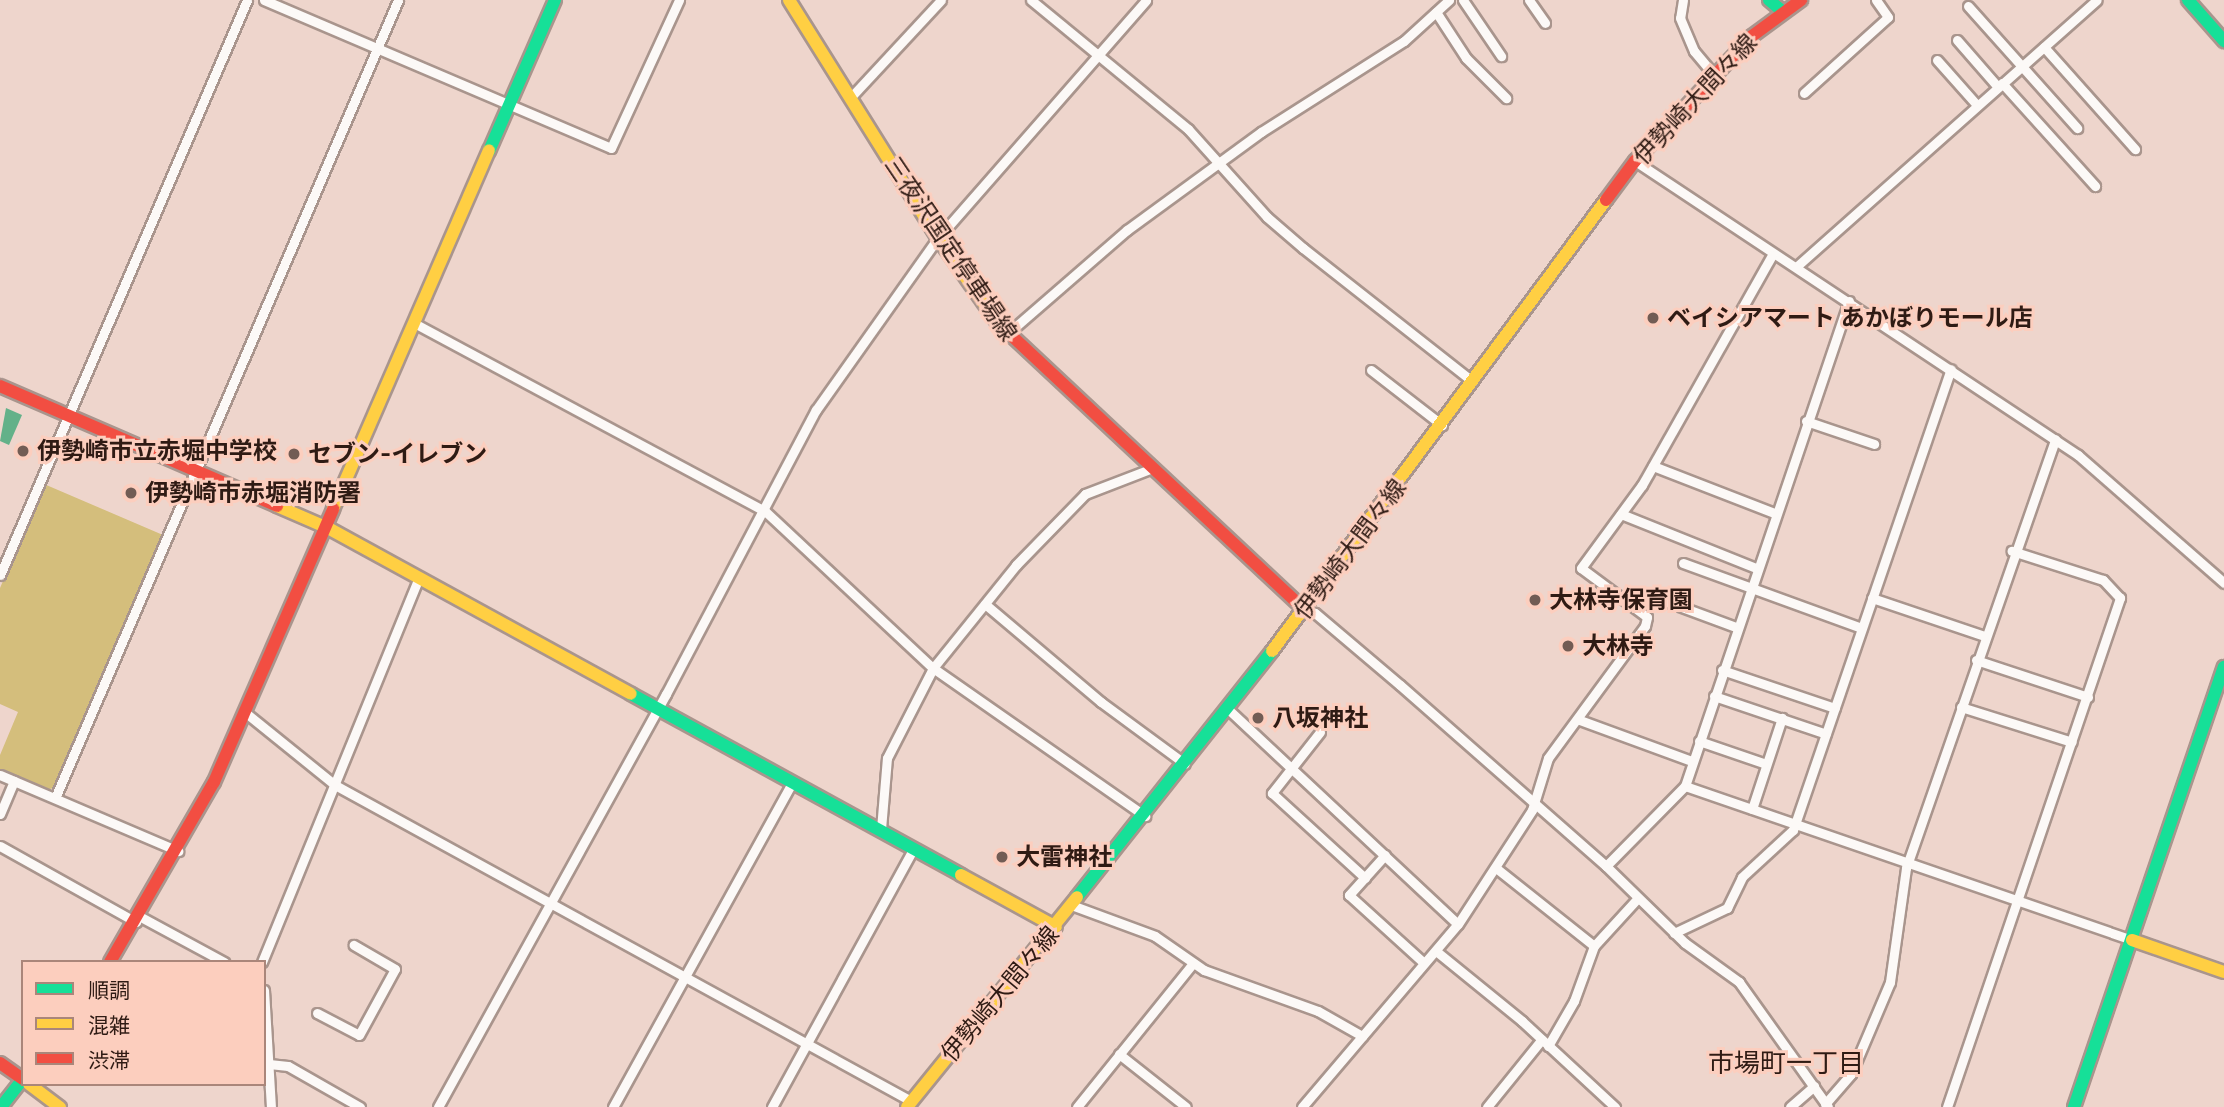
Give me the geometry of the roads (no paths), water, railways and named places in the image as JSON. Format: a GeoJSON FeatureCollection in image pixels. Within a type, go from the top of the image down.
{"type":"FeatureCollection","features":[{"type":"Feature","properties":{"kind":"main road"},"geometry":{"type":"LineString","coordinates":[[111,960],[178,851],[246,713],[508,103],[555,0]]}},
{"type":"Feature","properties":{"kind":"main road","name":"三夜沢国定停車場線"},"geometry":{"type":"LineString","coordinates":[[789,0],[938,239],[1006,335],[1305,610]]}},
{"type":"Feature","properties":{"kind":"main road"},"geometry":{"type":"LineString","coordinates":[[1769,0],[1782,11]]}},
{"type":"Feature","properties":{"kind":"main road","name":"伊勢崎大間々線"},"geometry":{"type":"LineString","coordinates":[[909,1104],[1074,906],[1229,710],[1635,161],[1714,75],[1782,11],[1801,0]]}},
{"type":"Feature","properties":{"kind":"main road"},"geometry":{"type":"LineString","coordinates":[[2188,0],[2224,41]]}},
{"type":"Feature","properties":{"kind":"main road"},"geometry":{"type":"LineString","coordinates":[[0,386],[328,527],[1056,927]]}},
{"type":"Feature","properties":{"kind":"main road"},"geometry":{"type":"LineString","coordinates":[[2074,1107],[2224,667]]}},
{"type":"Feature","properties":{"kind":"main road"},"geometry":{"type":"LineString","coordinates":[[2132,940],[2224,972]]}},
{"type":"Feature","properties":{"kind":"main road"},"geometry":{"type":"LineString","coordinates":[[0,1063],[21,1078]]}},
{"type":"Feature","properties":{"kind":"main road"},"geometry":{"type":"LineString","coordinates":[[1,1107],[21,1082]]}},
{"type":"Feature","properties":{"kind":"main road"},"geometry":{"type":"LineString","coordinates":[[32,1086],[60,1107]]}},
{"type":"Feature","properties":{"kind":"street"},"geometry":{"type":"LineString","coordinates":[[0,575],[247,0]]}},
{"type":"Feature","properties":{"kind":"street"},"geometry":{"type":"LineString","coordinates":[[264,0],[611,148],[679,0]]}},
{"type":"Feature","properties":{"kind":"street"},"geometry":{"type":"LineString","coordinates":[[55,798],[398,0]]}},
{"type":"Feature","properties":{"kind":"street"},"geometry":{"type":"LineString","coordinates":[[851,97],[942,0]]}},
{"type":"Feature","properties":{"kind":"street"},"geometry":{"type":"LineString","coordinates":[[1031,0],[1188,129],[1275,224],[1473,382]]}},
{"type":"Feature","properties":{"kind":"street"},"geometry":{"type":"LineString","coordinates":[[438,1107],[659,707],[765,511],[816,410],[938,239],[1146,0]]}},
{"type":"Feature","properties":{"kind":"street"},"geometry":{"type":"LineString","coordinates":[[1006,335],[1103,248],[1220,162],[1404,41],[1449,0]]}},
{"type":"Feature","properties":{"kind":"street"},"geometry":{"type":"LineString","coordinates":[[1463,0],[1501,56]]}},
{"type":"Feature","properties":{"kind":"street"},"geometry":{"type":"LineString","coordinates":[[1529,0],[1545,23]]}},
{"type":"Feature","properties":{"kind":"street"},"geometry":{"type":"LineString","coordinates":[[1683,0],[1680,18],[1694,51],[1714,75]]}},
{"type":"Feature","properties":{"kind":"street"},"geometry":{"type":"LineString","coordinates":[[1804,93],[1888,17],[1876,0]]}},
{"type":"Feature","properties":{"kind":"street"},"geometry":{"type":"LineString","coordinates":[[1796,267],[2097,0]]}},
{"type":"Feature","properties":{"kind":"street"},"geometry":{"type":"LineString","coordinates":[[1968,6],[2020,68],[2077,128]]}},
{"type":"Feature","properties":{"kind":"street"},"geometry":{"type":"LineString","coordinates":[[1436,12],[1466,58],[1506,98]]}},
{"type":"Feature","properties":{"kind":"street"},"geometry":{"type":"LineString","coordinates":[[1957,40],[2095,186]]}},
{"type":"Feature","properties":{"kind":"street"},"geometry":{"type":"LineString","coordinates":[[2045,47],[2135,149]]}},
{"type":"Feature","properties":{"kind":"street"},"geometry":{"type":"LineString","coordinates":[[1937,60],[1977,105]]}},
{"type":"Feature","properties":{"kind":"street"},"geometry":{"type":"LineString","coordinates":[[1635,161],[1772,255],[1849,301],[2054,439],[2133,500],[2224,583]]}},
{"type":"Feature","properties":{"kind":"street"},"geometry":{"type":"LineString","coordinates":[[1302,1107],[1458,924],[1496,868],[1534,804],[1548,758],[1648,620],[1581,568],[1653,466],[1772,255]]}},
{"type":"Feature","properties":{"kind":"street"},"geometry":{"type":"LineString","coordinates":[[1606,866],[1685,786],[1774,513],[1849,301]]}},
{"type":"Feature","properties":{"kind":"street"},"geometry":{"type":"LineString","coordinates":[[415,323],[765,511],[933,668],[1145,816]]}},
{"type":"Feature","properties":{"kind":"street"},"geometry":{"type":"LineString","coordinates":[[1674,933],[1727,908],[1742,877],[1796,824],[1951,369]]}},
{"type":"Feature","properties":{"kind":"street"},"geometry":{"type":"LineString","coordinates":[[1371,370],[1442,425]]}},
{"type":"Feature","properties":{"kind":"street"},"geometry":{"type":"LineString","coordinates":[[1806,421],[1874,444]]}},
{"type":"Feature","properties":{"kind":"street"},"geometry":{"type":"LineString","coordinates":[[1305,610],[1315,613],[1606,866],[1674,933],[1750,993],[1826,1106],[1850,1074],[1890,982],[1909,862],[2012,551],[2054,439]]}},
{"type":"Feature","properties":{"kind":"street"},"geometry":{"type":"LineString","coordinates":[[1653,466],[1774,513]]}},
{"type":"Feature","properties":{"kind":"street"},"geometry":{"type":"LineString","coordinates":[[881,829],[887,758],[933,668],[985,604],[1085,494],[1150,469]]}},
{"type":"Feature","properties":{"kind":"street"},"geometry":{"type":"LineString","coordinates":[[1620,514],[1756,568]]}},
{"type":"Feature","properties":{"kind":"street"},"geometry":{"type":"LineString","coordinates":[[1947,1107],[2120,596],[2103,580],[2012,551]]}},
{"type":"Feature","properties":{"kind":"street"},"geometry":{"type":"LineString","coordinates":[[1684,564],[1862,628]]}},
{"type":"Feature","properties":{"kind":"street"},"geometry":{"type":"LineString","coordinates":[[263,960],[419,578]]}},
{"type":"Feature","properties":{"kind":"street"},"geometry":{"type":"LineString","coordinates":[[1651,596],[1736,627]]}},
{"type":"Feature","properties":{"kind":"street"},"geometry":{"type":"LineString","coordinates":[[1872,598],[1984,636]]}},
{"type":"Feature","properties":{"kind":"street"},"geometry":{"type":"LineString","coordinates":[[985,604],[1101,702],[1185,764]]}},
{"type":"Feature","properties":{"kind":"street"},"geometry":{"type":"LineString","coordinates":[[1976,660],[2088,697]]}},
{"type":"Feature","properties":{"kind":"street"},"geometry":{"type":"LineString","coordinates":[[1722,670],[1835,708]]}},
{"type":"Feature","properties":{"kind":"street"},"geometry":{"type":"LineString","coordinates":[[1714,696],[1826,734]]}},
{"type":"Feature","properties":{"kind":"street"},"geometry":{"type":"LineString","coordinates":[[1961,707],[2072,742]]}},
{"type":"Feature","properties":{"kind":"street"},"geometry":{"type":"LineString","coordinates":[[1229,710],[1458,924]]}},
{"type":"Feature","properties":{"kind":"street"},"geometry":{"type":"LineString","coordinates":[[246,713],[335,785],[685,977],[909,1104]]}},
{"type":"Feature","properties":{"kind":"street"},"geometry":{"type":"LineString","coordinates":[[1577,719],[1692,761]]}},
{"type":"Feature","properties":{"kind":"street"},"geometry":{"type":"LineString","coordinates":[[1752,809],[1782,719]]}},
{"type":"Feature","properties":{"kind":"street"},"geometry":{"type":"LineString","coordinates":[[1320,732],[1272,793],[1365,878]]}},
{"type":"Feature","properties":{"kind":"street"},"geometry":{"type":"LineString","coordinates":[[1699,741],[1766,764]]}},
{"type":"Feature","properties":{"kind":"street"},"geometry":{"type":"LineString","coordinates":[[0,775],[178,851]]}},
{"type":"Feature","properties":{"kind":"street"},"geometry":{"type":"LineString","coordinates":[[0,814],[14,781]]}},
{"type":"Feature","properties":{"kind":"street"},"geometry":{"type":"LineString","coordinates":[[613,1107],[793,781]]}},
{"type":"Feature","properties":{"kind":"street"},"geometry":{"type":"LineString","coordinates":[[1685,786],[2132,940]]}},
{"type":"Feature","properties":{"kind":"street"},"geometry":{"type":"LineString","coordinates":[[0,846],[220,960]]}},
{"type":"Feature","properties":{"kind":"street"},"geometry":{"type":"LineString","coordinates":[[772,1107],[914,849]]}},
{"type":"Feature","properties":{"kind":"street"},"geometry":{"type":"LineString","coordinates":[[1385,855],[1349,895],[1424,963]]}},
{"type":"Feature","properties":{"kind":"street"},"geometry":{"type":"LineString","coordinates":[[1496,868],[1594,946]]}},
{"type":"Feature","properties":{"kind":"street"},"geometry":{"type":"LineString","coordinates":[[1487,1107],[1545,1043],[1574,1001],[1594,946],[1638,898]]}},
{"type":"Feature","properties":{"kind":"street"},"geometry":{"type":"LineString","coordinates":[[1074,906],[1155,936],[1193,963],[1224,979],[1318,1011],[1362,1036]]}},
{"type":"Feature","properties":{"kind":"street"},"geometry":{"type":"LineString","coordinates":[[317,1013],[359,1035],[395,970],[354,945]]}},
{"type":"Feature","properties":{"kind":"street"},"geometry":{"type":"LineString","coordinates":[[1436,951],[1545,1043],[1615,1107]]}},
{"type":"Feature","properties":{"kind":"street"},"geometry":{"type":"LineString","coordinates":[[1077,1107],[1193,963]]}},
{"type":"Feature","properties":{"kind":"street"},"geometry":{"type":"LineString","coordinates":[[266,1020],[271,1107]]}},
{"type":"Feature","properties":{"kind":"street"},"geometry":{"type":"LineString","coordinates":[[1119,1054],[1186,1107]]}},
{"type":"Feature","properties":{"kind":"street"},"geometry":{"type":"LineString","coordinates":[[269,1065],[288,1066],[360,1107]]}},
{"type":"Feature","properties":{"kind":"street"},"geometry":{"type":"LineString","coordinates":[[1790,1107],[1814,1086]]}},
{"type":"Feature","properties":{"kind":"place","name":"ベイシアマート あかぼりモール店"},"geometry":{"type":"Point","coordinates":[1653,318]}},
{"type":"Feature","properties":{"kind":"place","name":"伊勢崎市立赤堀中学校"},"geometry":{"type":"Point","coordinates":[23,451]}},
{"type":"Feature","properties":{"kind":"place","name":"セブン-イレブン"},"geometry":{"type":"Point","coordinates":[294,454]}},
{"type":"Feature","properties":{"kind":"place","name":"伊勢崎市赤堀消防署"},"geometry":{"type":"Point","coordinates":[131,493]}},
{"type":"Feature","properties":{"kind":"place","name":"大林寺保育園"},"geometry":{"type":"Point","coordinates":[1535,600]}},
{"type":"Feature","properties":{"kind":"place","name":"大林寺"},"geometry":{"type":"Point","coordinates":[1568,646]}},
{"type":"Feature","properties":{"kind":"place","name":"八坂神社"},"geometry":{"type":"Point","coordinates":[1258,718]}},
{"type":"Feature","properties":{"kind":"place","name":"大雷神社"},"geometry":{"type":"Point","coordinates":[1002,857]}},
{"type":"Feature","properties":{"kind":"district","name":"市場町一丁目"},"geometry":{"type":"Point","coordinates":[1786,1063]}}]}
